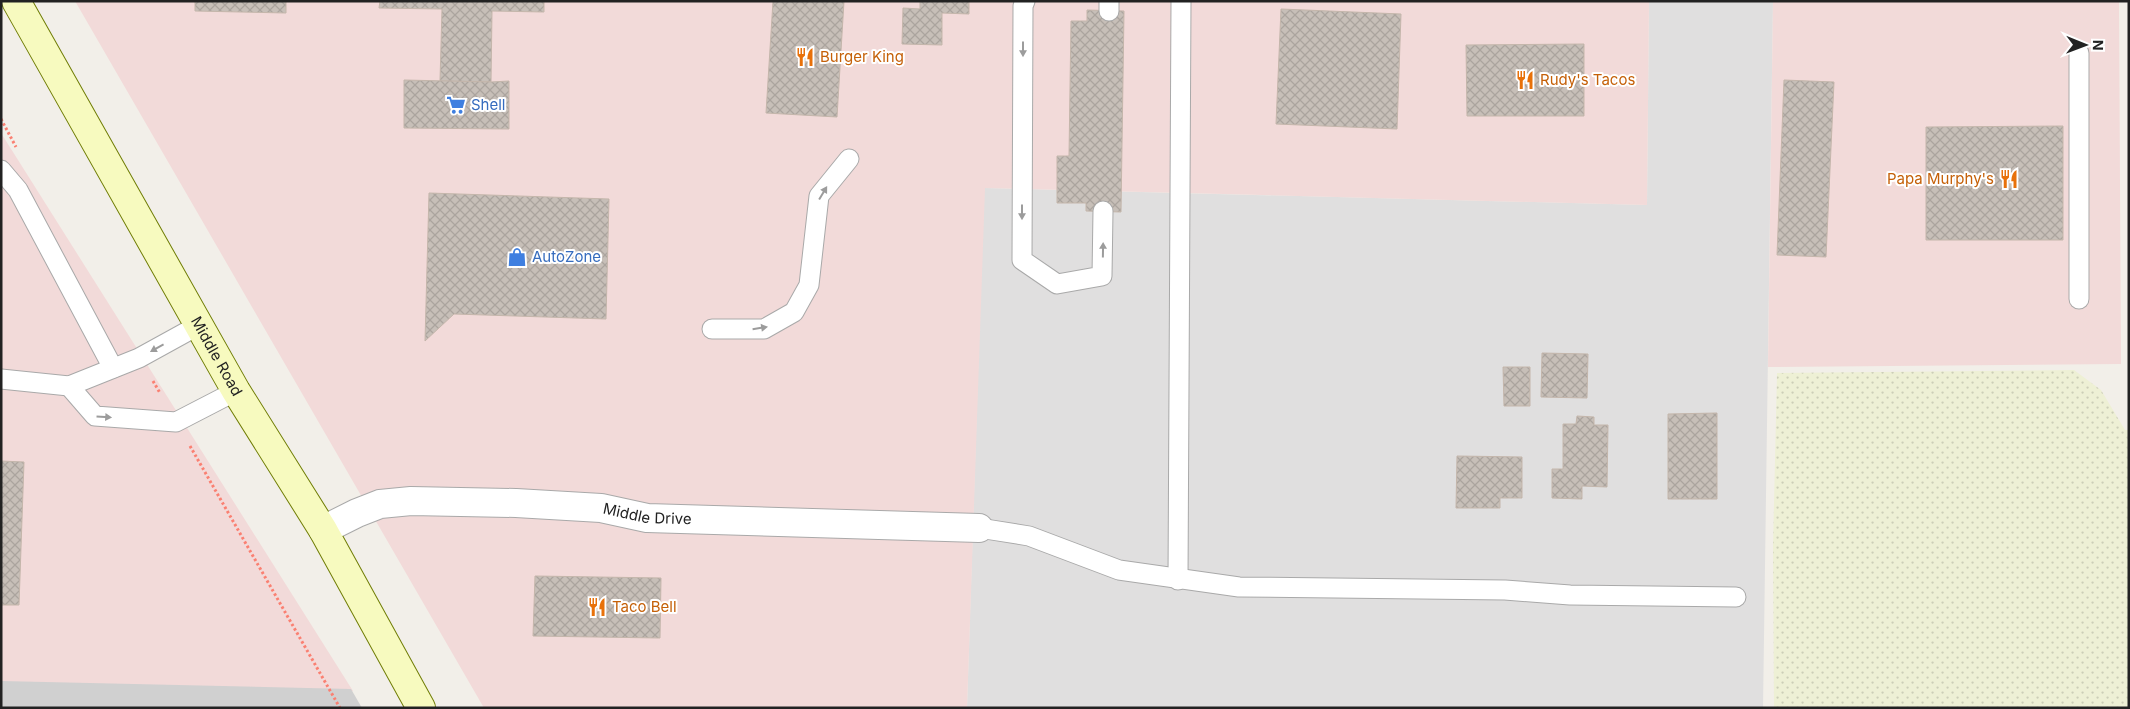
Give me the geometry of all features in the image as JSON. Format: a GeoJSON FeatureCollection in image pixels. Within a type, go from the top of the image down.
{"type":"FeatureCollection","features":[{"type":"Feature","properties":{"kind":"main road","name":"Middle Road"},"geometry":{"type":"LineString","coordinates":[[22,6],[199,326],[236,391],[323,530],[421,708]]}},
{"type":"Feature","properties":{"kind":"street","name":"Middle Drive"},"geometry":{"type":"LineString","coordinates":[[323,530],[380,504],[411,501],[516,503],[601,508],[647,518],[978,528]]}},
{"type":"Feature","properties":{"kind":"lane"},"geometry":{"type":"LineString","coordinates":[[1025,1],[1023,6],[1022,260],[1057,284],[1102,276],[1103,211]]}},
{"type":"Feature","properties":{"kind":"lane"},"geometry":{"type":"LineString","coordinates":[[1178,580],[1181,1]]}},
{"type":"Feature","properties":{"kind":"lane"},"geometry":{"type":"LineString","coordinates":[[2079,53],[2079,300]]}},
{"type":"Feature","properties":{"kind":"lane"},"geometry":{"type":"LineString","coordinates":[[712,329],[764,329],[794,312],[809,285],[819,196],[849,159]]}},
{"type":"Feature","properties":{"kind":"lane"},"geometry":{"type":"LineString","coordinates":[[1,170],[18,190],[113,368]]}},
{"type":"Feature","properties":{"kind":"lane"},"geometry":{"type":"LineString","coordinates":[[1,380],[69,386],[139,358],[199,326]]}},
{"type":"Feature","properties":{"kind":"lane"},"geometry":{"type":"LineString","coordinates":[[69,386],[95,416],[176,422],[236,391]]}},
{"type":"Feature","properties":{"kind":"lane"},"geometry":{"type":"LineString","coordinates":[[978,528],[1029,536],[1119,570],[1178,580],[1239,587],[1505,590],[1570,595],[1736,597]]}},
{"type":"Feature","properties":{"kind":"shaded area"},"geometry":{"type":"Polygon","coordinates":[[[75,1],[1649,1],[1647,205],[985,188],[967,708],[484,708],[75,1]]]}},
{"type":"Feature","properties":{"kind":"shaded area"},"geometry":{"type":"Polygon","coordinates":[[[1649,1],[1773,1],[1763,708],[967,708],[984,188],[1647,205],[1649,1]]]}},
{"type":"Feature","properties":{"kind":"shaded area"},"geometry":{"type":"Polygon","coordinates":[[[1773,1],[2119,1],[2121,364],[1768,367],[1773,1]]]}},
{"type":"Feature","properties":{"kind":"shaded area"},"geometry":{"type":"Polygon","coordinates":[[[1,133],[353,691],[1,682],[1,133]]]}},
{"type":"Feature","properties":{"kind":"shaded area"},"geometry":{"type":"Polygon","coordinates":[[[1,681],[351,689],[362,708],[1,708],[1,681]]]}},
{"type":"Feature","properties":{"kind":"green space"},"geometry":{"type":"Polygon","coordinates":[[[2074,370],[2101,390],[2125,430],[2129,430],[2129,708],[1774,708],[1773,547],[1777,373],[2074,370]]]}},
{"type":"Feature","properties":{"kind":"building"},"geometry":{"type":"Polygon","coordinates":[[[195,1],[286,1],[286,13],[195,11],[195,1]]]}},
{"type":"Feature","properties":{"kind":"building","name":"Shell"},"geometry":{"type":"Polygon","coordinates":[[[380,1],[544,1],[544,12],[492,11],[491,82],[440,81],[442,9],[379,8],[380,1]]]}},
{"type":"Feature","properties":{"kind":"building","name":"Burger King"},"geometry":{"type":"Polygon","coordinates":[[[773,1],[844,1],[837,117],[766,113],[773,1]]]}},
{"type":"Feature","properties":{"kind":"building"},"geometry":{"type":"Polygon","coordinates":[[[920,1],[969,1],[969,14],[942,13],[942,45],[902,44],[903,8],[920,9],[920,1]]]}},
{"type":"Feature","properties":{"kind":"building"},"geometry":{"type":"Polygon","coordinates":[[[1281,9],[1401,14],[1397,129],[1276,124],[1281,9]]]}},
{"type":"Feature","properties":{"kind":"building"},"geometry":{"type":"Polygon","coordinates":[[[1087,10],[1124,11],[1121,212],[1086,211],[1086,203],[1057,203],[1057,156],[1069,156],[1071,21],[1087,21],[1087,10]]]}},
{"type":"Feature","properties":{"kind":"building","name":"Rudy's Tacos"},"geometry":{"type":"Polygon","coordinates":[[[1584,44],[1584,116],[1467,116],[1466,45],[1584,44]]]}},
{"type":"Feature","properties":{"kind":"building","name":"Shell"},"geometry":{"type":"Polygon","coordinates":[[[404,80],[509,81],[509,129],[404,128],[404,80]]]}},
{"type":"Feature","properties":{"kind":"building"},"geometry":{"type":"Polygon","coordinates":[[[1784,80],[1834,82],[1826,257],[1777,255],[1784,80]]]}},
{"type":"Feature","properties":{"kind":"building"},"geometry":{"type":"Polygon","coordinates":[[[2063,126],[2063,240],[1926,240],[1926,127],[2063,126]]]}},
{"type":"Feature","properties":{"kind":"building","name":"AutoZone"},"geometry":{"type":"Polygon","coordinates":[[[429,193],[609,199],[606,319],[454,314],[425,341],[429,193]]]}},
{"type":"Feature","properties":{"kind":"building"},"geometry":{"type":"Polygon","coordinates":[[[1542,353],[1588,354],[1587,398],[1541,397],[1542,353]]]}},
{"type":"Feature","properties":{"kind":"building"},"geometry":{"type":"Polygon","coordinates":[[[1503,367],[1530,367],[1530,406],[1504,406],[1503,367]]]}},
{"type":"Feature","properties":{"kind":"building"},"geometry":{"type":"Polygon","coordinates":[[[1717,413],[1717,499],[1668,499],[1668,414],[1717,413]]]}},
{"type":"Feature","properties":{"kind":"building"},"geometry":{"type":"Polygon","coordinates":[[[1577,416],[1594,417],[1594,425],[1608,425],[1607,487],[1582,486],[1582,499],[1552,498],[1552,469],[1563,469],[1563,424],[1576,424],[1577,416]]]}},
{"type":"Feature","properties":{"kind":"building"},"geometry":{"type":"Polygon","coordinates":[[[1457,456],[1522,457],[1522,498],[1500,498],[1500,508],[1456,508],[1457,456]]]}},
{"type":"Feature","properties":{"kind":"building"},"geometry":{"type":"Polygon","coordinates":[[[1,461],[24,462],[19,605],[1,605],[1,461]]]}},
{"type":"Feature","properties":{"kind":"building","name":"Taco Bell"},"geometry":{"type":"Polygon","coordinates":[[[535,576],[661,578],[660,638],[533,636],[535,576]]]}},
{"type":"Feature","properties":{"kind":"place","name":"Burger King"},"geometry":{"type":"Point","coordinates":[805,57]}},
{"type":"Feature","properties":{"kind":"place","name":"Rudy's Tacos"},"geometry":{"type":"Point","coordinates":[1525,80]}},
{"type":"Feature","properties":{"kind":"place","name":"Shell"},"geometry":{"type":"Point","coordinates":[456,105]}},
{"type":"Feature","properties":{"kind":"place","name":"Papa Murphy's"},"geometry":{"type":"Point","coordinates":[2009,179]}},
{"type":"Feature","properties":{"kind":"place","name":"AutoZone"},"geometry":{"type":"Point","coordinates":[517,257]}},
{"type":"Feature","properties":{"kind":"place","name":"Taco Bell"},"geometry":{"type":"Point","coordinates":[597,607]}}]}
